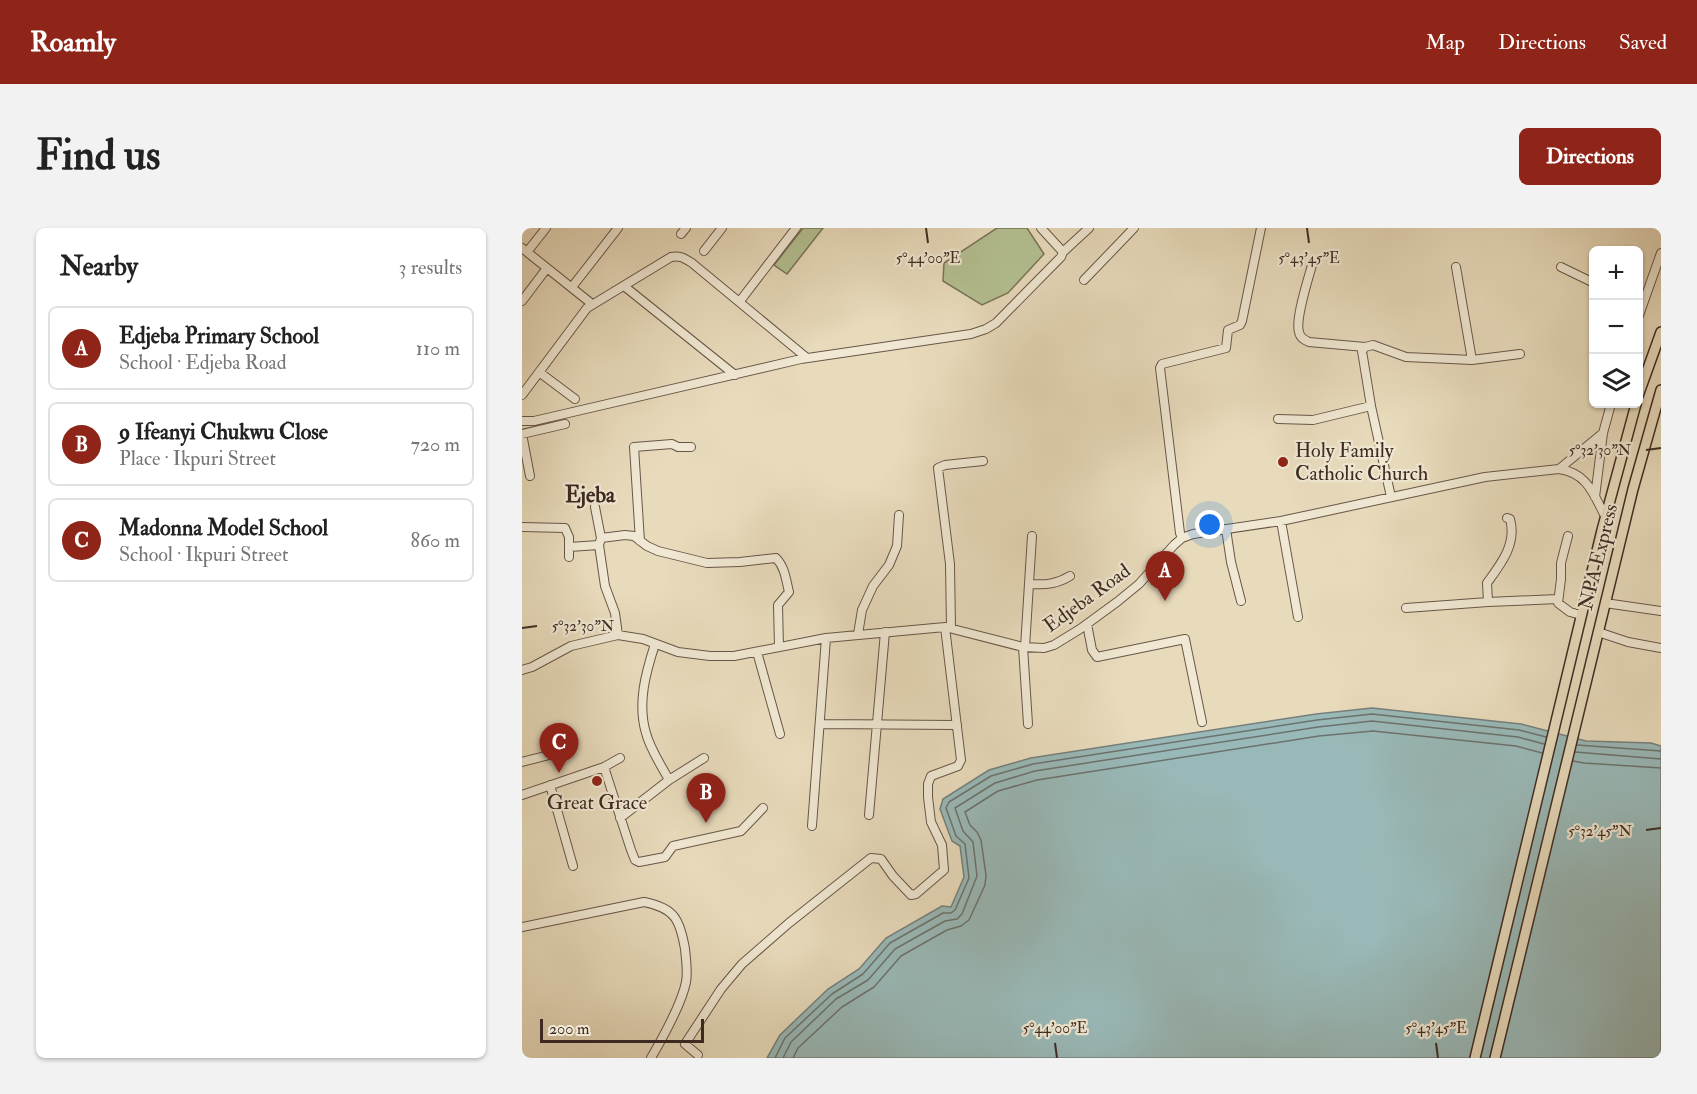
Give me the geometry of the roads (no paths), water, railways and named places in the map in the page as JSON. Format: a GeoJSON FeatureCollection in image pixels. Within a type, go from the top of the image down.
{"type":"FeatureCollection","features":[{"type":"Feature","properties":{"kind":"main road"},"geometry":{"type":"LineString","coordinates":[[1643,382],[1661,332]]}},
{"type":"Feature","properties":{"kind":"main road","name":"NPA Express"},"geometry":{"type":"LineString","coordinates":[[1495,1058],[1605,603],[1661,390]]}},
{"type":"Feature","properties":{"kind":"main road","name":"NPA Express"},"geometry":{"type":"LineString","coordinates":[[1475,1058],[1605,516],[1635,408]]}},
{"type":"Feature","properties":{"kind":"street"},"geometry":{"type":"LineString","coordinates":[[546,228],[525,250],[592,304]]}},
{"type":"Feature","properties":{"kind":"street"},"geometry":{"type":"LineString","coordinates":[[572,287],[618,228]]}},
{"type":"Feature","properties":{"kind":"street"},"geometry":{"type":"LineString","coordinates":[[704,251],[722,228]]}},
{"type":"Feature","properties":{"kind":"street"},"geometry":{"type":"LineString","coordinates":[[740,301],[796,228]]}},
{"type":"Feature","properties":{"kind":"street"},"geometry":{"type":"LineString","coordinates":[[1041,228],[1064,252]]}},
{"type":"Feature","properties":{"kind":"street"},"geometry":{"type":"LineString","coordinates":[[522,421],[534,421],[646,393],[807,358],[971,334],[986,329],[1006,314],[1089,228]]}},
{"type":"Feature","properties":{"kind":"street"},"geometry":{"type":"LineString","coordinates":[[1084,280],[1134,228]]}},
{"type":"Feature","properties":{"kind":"street"},"geometry":{"type":"LineString","coordinates":[[1261,228],[1242,321],[1240,325],[1228,330],[1226,348],[1162,364],[1160,368],[1182,538],[1206,531],[1281,521],[1485,477],[1559,469],[1571,471],[1582,477],[1605,516]]}},
{"type":"Feature","properties":{"kind":"street"},"geometry":{"type":"LineString","coordinates":[[1642,300],[1661,254]]}},
{"type":"Feature","properties":{"kind":"street"},"geometry":{"type":"LineString","coordinates":[[522,395],[592,304],[671,257],[682,256],[740,301],[807,358]]}},
{"type":"Feature","properties":{"kind":"street"},"geometry":{"type":"LineString","coordinates":[[1312,265],[1300,310],[1298,332],[1309,342],[1365,347],[1373,345],[1406,357],[1472,360],[1520,354]]}},
{"type":"Feature","properties":{"kind":"street"},"geometry":{"type":"LineString","coordinates":[[1456,267],[1472,360]]}},
{"type":"Feature","properties":{"kind":"street"},"geometry":{"type":"LineString","coordinates":[[1561,267],[1589,281]]}},
{"type":"Feature","properties":{"kind":"street"},"geometry":{"type":"LineString","coordinates":[[522,301],[548,268]]}},
{"type":"Feature","properties":{"kind":"street"},"geometry":{"type":"LineString","coordinates":[[624,286],[735,375]]}},
{"type":"Feature","properties":{"kind":"street"},"geometry":{"type":"LineString","coordinates":[[1365,347],[1362,351],[1371,406],[1391,497]]}},
{"type":"Feature","properties":{"kind":"street"},"geometry":{"type":"LineString","coordinates":[[539,372],[575,399]]}},
{"type":"Feature","properties":{"kind":"street"},"geometry":{"type":"LineString","coordinates":[[1278,419],[1313,420],[1371,406]]}},
{"type":"Feature","properties":{"kind":"street"},"geometry":{"type":"LineString","coordinates":[[1595,497],[1603,433],[1610,408]]}},
{"type":"Feature","properties":{"kind":"street"},"geometry":{"type":"LineString","coordinates":[[530,476],[522,434],[565,424]]}},
{"type":"Feature","properties":{"kind":"street"},"geometry":{"type":"LineString","coordinates":[[1559,469],[1603,433]]}},
{"type":"Feature","properties":{"kind":"street"},"geometry":{"type":"LineString","coordinates":[[640,541],[634,447],[672,444],[678,447],[691,447]]}},
{"type":"Feature","properties":{"kind":"street"},"geometry":{"type":"LineString","coordinates":[[698,1055],[685,1044],[721,989],[742,964],[789,923],[871,858],[881,859],[911,895],[916,894],[944,870],[942,845],[932,822],[928,784],[931,776],[960,764],[948,627],[950,564],[938,468],[945,465],[983,461]]}},
{"type":"Feature","properties":{"kind":"street"},"geometry":{"type":"LineString","coordinates":[[595,507],[605,586],[615,613],[618,635]]}},
{"type":"Feature","properties":{"kind":"street"},"geometry":{"type":"LineString","coordinates":[[858,634],[862,610],[873,586],[889,566],[897,546],[899,515]]}},
{"type":"Feature","properties":{"kind":"street"},"geometry":{"type":"LineString","coordinates":[[1488,602],[1487,583],[1504,560],[1513,533],[1510,519],[1507,518]]}},
{"type":"Feature","properties":{"kind":"street"},"geometry":{"type":"LineString","coordinates":[[1281,521],[1298,617]]}},
{"type":"Feature","properties":{"kind":"street"},"geometry":{"type":"LineString","coordinates":[[522,527],[565,528],[569,537],[569,557]]}},
{"type":"Feature","properties":{"kind":"street"},"geometry":{"type":"LineString","coordinates":[[1226,529],[1231,562],[1241,601]]}},
{"type":"Feature","properties":{"kind":"street"},"geometry":{"type":"LineString","coordinates":[[569,548],[625,535],[634,536],[657,551],[707,563],[776,558],[785,574],[789,592],[778,605],[779,647]]}},
{"type":"Feature","properties":{"kind":"street"},"geometry":{"type":"LineString","coordinates":[[1028,724],[1024,647],[1032,536]]}},
{"type":"Feature","properties":{"kind":"street"},"geometry":{"type":"LineString","coordinates":[[1568,536],[1561,563],[1558,603],[1570,612],[1581,615]]}},
{"type":"Feature","properties":{"kind":"street","name":"Edjeba Road"},"geometry":{"type":"LineString","coordinates":[[522,670],[572,646],[618,635],[633,636],[678,652],[710,656],[734,656],[858,634],[948,627],[1024,647],[1044,648],[1054,645],[1087,624],[1138,584],[1182,538]]}},
{"type":"Feature","properties":{"kind":"street"},"geometry":{"type":"LineString","coordinates":[[1030,585],[1059,583],[1070,576]]}},
{"type":"Feature","properties":{"kind":"street"},"geometry":{"type":"LineString","coordinates":[[1406,608],[1558,599]]}},
{"type":"Feature","properties":{"kind":"street"},"geometry":{"type":"LineString","coordinates":[[1605,603],[1661,611]]}},
{"type":"Feature","properties":{"kind":"street"},"geometry":{"type":"LineString","coordinates":[[1087,624],[1092,650],[1096,657],[1185,639],[1202,722]]}},
{"type":"Feature","properties":{"kind":"street"},"geometry":{"type":"LineString","coordinates":[[869,815],[885,632]]}},
{"type":"Feature","properties":{"kind":"street"},"geometry":{"type":"LineString","coordinates":[[1598,632],[1628,642],[1661,648]]}},
{"type":"Feature","properties":{"kind":"street"},"geometry":{"type":"LineString","coordinates":[[812,826],[826,638]]}},
{"type":"Feature","properties":{"kind":"street"},"geometry":{"type":"LineString","coordinates":[[655,644],[645,676],[644,719],[646,733],[669,780]]}},
{"type":"Feature","properties":{"kind":"street"},"geometry":{"type":"LineString","coordinates":[[757,652],[780,735]]}},
{"type":"Feature","properties":{"kind":"street"},"geometry":{"type":"LineString","coordinates":[[821,724],[957,725]]}},
{"type":"Feature","properties":{"kind":"street"},"geometry":{"type":"LineString","coordinates":[[522,762],[549,755]]}},
{"type":"Feature","properties":{"kind":"street"},"geometry":{"type":"LineString","coordinates":[[522,795],[604,767],[620,758]]}},
{"type":"Feature","properties":{"kind":"street"},"geometry":{"type":"LineString","coordinates":[[620,818],[669,780],[704,758]]}},
{"type":"Feature","properties":{"kind":"street"},"geometry":{"type":"LineString","coordinates":[[604,767],[635,860],[644,862],[665,857],[673,846],[741,831],[763,808]]}},
{"type":"Feature","properties":{"kind":"street"},"geometry":{"type":"LineString","coordinates":[[550,785],[573,866]]}},
{"type":"Feature","properties":{"kind":"street"},"geometry":{"type":"LineString","coordinates":[[522,927],[644,902],[661,905],[671,912],[678,920],[683,939],[687,967],[686,982],[651,1058]]}},
{"type":"Feature","properties":{"kind":"water"},"geometry":{"type":"Polygon","coordinates":[[[1372,708],[1521,724],[1586,741],[1651,743],[1661,746],[1661,1058],[767,1058],[780,1035],[828,989],[859,969],[886,938],[942,906],[951,907],[964,877],[960,846],[952,841],[940,809],[943,799],[989,770],[1031,758],[1316,714],[1372,708]]]}},
{"type":"Feature","properties":{"kind":"place","name":"Holy Family Catholic Church"},"geometry":{"type":"Point","coordinates":[1283,462]}},
{"type":"Feature","properties":{"kind":"place","name":"Edjeba Primary School"},"geometry":{"type":"Point","coordinates":[1165,601]}},
{"type":"Feature","properties":{"kind":"place","name":"Madonna Model School"},"geometry":{"type":"Point","coordinates":[559,773]}},
{"type":"Feature","properties":{"kind":"place","name":"Great Grace"},"geometry":{"type":"Point","coordinates":[597,781]}},
{"type":"Feature","properties":{"kind":"place","name":"9 Ifeanyi Chukwu Close"},"geometry":{"type":"Point","coordinates":[706,823]}},
{"type":"Feature","properties":{"kind":"district","name":"Ejeba"},"geometry":{"type":"Point","coordinates":[590,495]}}]}
